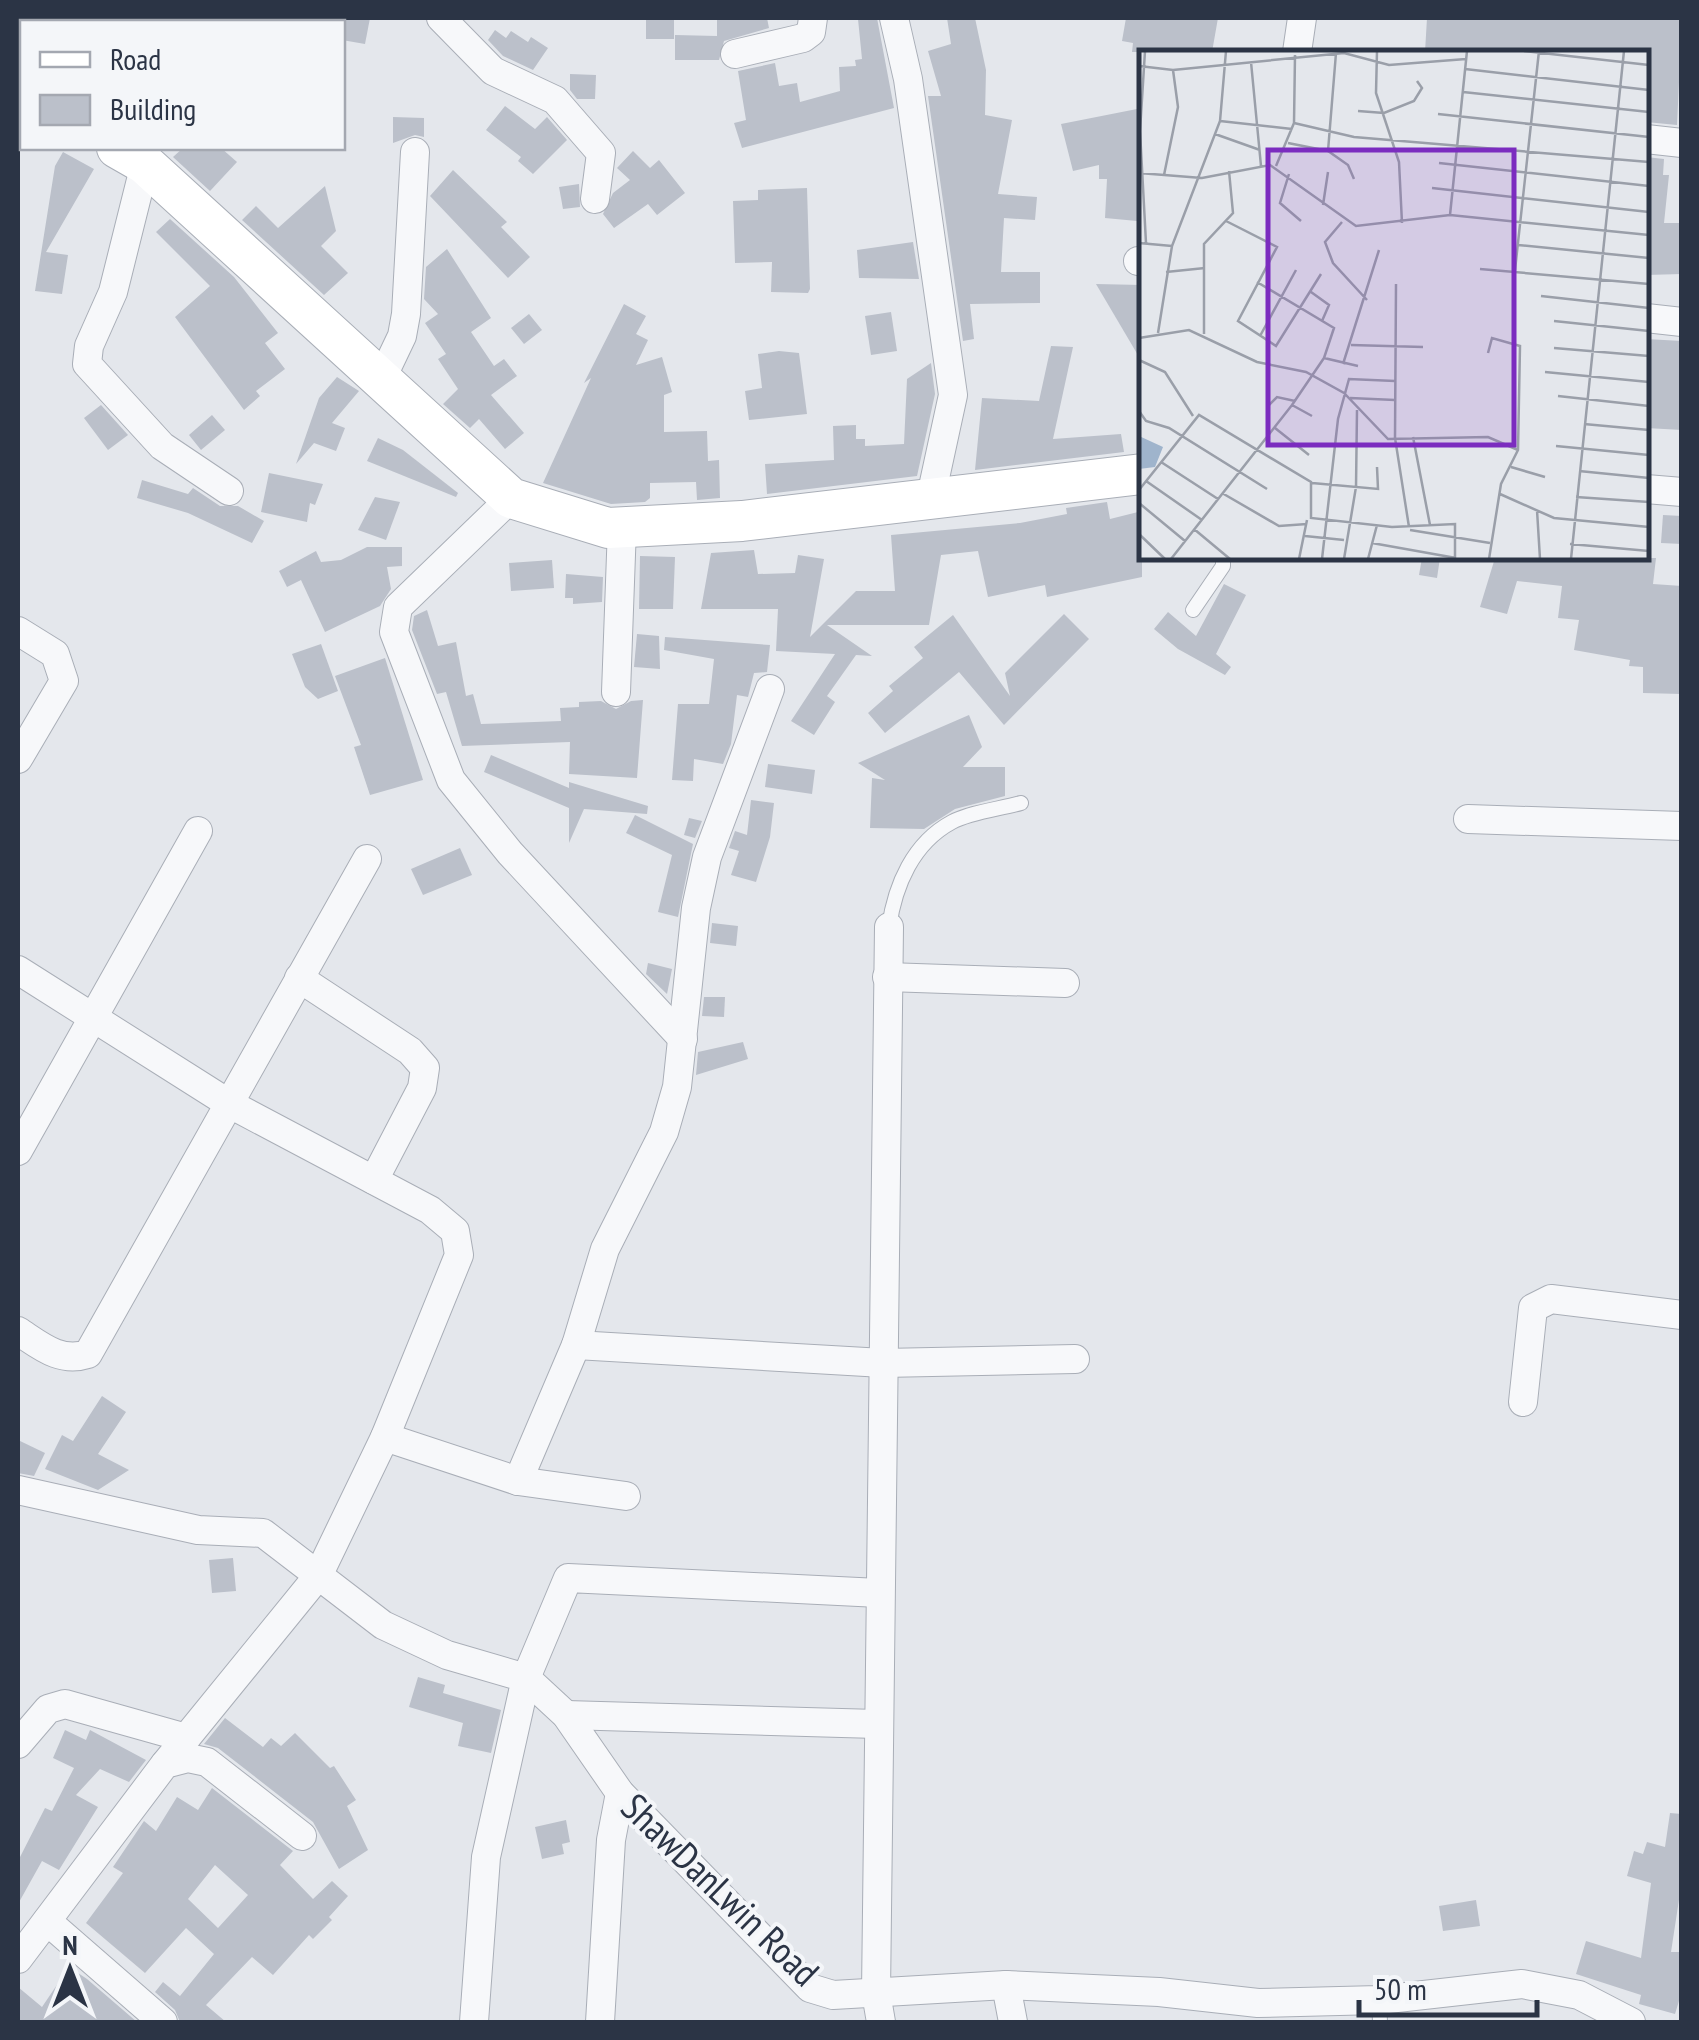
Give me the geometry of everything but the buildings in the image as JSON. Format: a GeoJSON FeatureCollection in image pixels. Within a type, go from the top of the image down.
{"type":"FeatureCollection","features":[{"type":"Feature","properties":{"kind":"street"},"geometry":{"type":"LineString","coordinates":[[441,18],[493,71],[555,100],[601,153],[595,199]]}},
{"type":"Feature","properties":{"kind":"street"},"geometry":{"type":"LineString","coordinates":[[734,54],[803,38],[811,32],[813,18]]}},
{"type":"Feature","properties":{"kind":"street"},"geometry":{"type":"LineString","coordinates":[[894,18],[908,79],[953,395],[930,501]]}},
{"type":"Feature","properties":{"kind":"street"},"geometry":{"type":"LineString","coordinates":[[1297,50],[1302,18]]}},
{"type":"Feature","properties":{"kind":"street"},"geometry":{"type":"LineString","coordinates":[[1649,139],[1682,143]]}},
{"type":"Feature","properties":{"kind":"street"},"geometry":{"type":"LineString","coordinates":[[381,380],[402,336],[406,314],[415,152]]}},
{"type":"Feature","properties":{"kind":"street"},"geometry":{"type":"LineString","coordinates":[[131,156],[511,498],[608,528],[742,521],[1139,474]]}},
{"type":"Feature","properties":{"kind":"street"},"geometry":{"type":"LineString","coordinates":[[131,156],[113,292],[89,346],[86,364],[162,446],[229,491]]}},
{"type":"Feature","properties":{"kind":"street"},"geometry":{"type":"LineString","coordinates":[[1649,318],[1682,322]]}},
{"type":"Feature","properties":{"kind":"street"},"geometry":{"type":"LineString","coordinates":[[1649,489],[1682,492]]}},
{"type":"Feature","properties":{"kind":"street"},"geometry":{"type":"LineString","coordinates":[[511,498],[398,607],[394,632],[450,780],[510,853],[684,1039]]}},
{"type":"Feature","properties":{"kind":"street"},"geometry":{"type":"LineString","coordinates":[[616,692],[622,527]]}},
{"type":"Feature","properties":{"kind":"street"},"geometry":{"type":"LineString","coordinates":[[18,632],[55,654],[64,681],[18,760]]}},
{"type":"Feature","properties":{"kind":"street"},"geometry":{"type":"LineString","coordinates":[[518,1481],[576,1345],[605,1249],[664,1132],[684,1039],[696,908],[707,857],[770,689]]}},
{"type":"Feature","properties":{"kind":"street"},"geometry":{"type":"LineString","coordinates":[[1468,819],[1682,826]]}},
{"type":"Feature","properties":{"kind":"street"},"geometry":{"type":"LineString","coordinates":[[18,1151],[198,831]]}},
{"type":"Feature","properties":{"kind":"street"},"geometry":{"type":"LineString","coordinates":[[18,1331],[56,1356],[74,1358],[88,1354],[366,859]]}},
{"type":"Feature","properties":{"kind":"street"},"geometry":{"type":"LineString","coordinates":[[881,2022],[876,1993],[877,1724],[888,927]]}},
{"type":"Feature","properties":{"kind":"street"},"geometry":{"type":"LineString","coordinates":[[18,970],[228,1103],[430,1210],[455,1231],[459,1256],[386,1436],[318,1576],[165,1764],[18,1959]]}},
{"type":"Feature","properties":{"kind":"street"},"geometry":{"type":"LineString","coordinates":[[887,977],[1065,983]]}},
{"type":"Feature","properties":{"kind":"street"},"geometry":{"type":"LineString","coordinates":[[298,978],[410,1051],[425,1068],[422,1088],[374,1180]]}},
{"type":"Feature","properties":{"kind":"street"},"geometry":{"type":"LineString","coordinates":[[1523,1402],[1533,1308],[1552,1299],[1682,1316]]}},
{"type":"Feature","properties":{"kind":"street"},"geometry":{"type":"LineString","coordinates":[[576,1345],[883,1363],[1075,1359]]}},
{"type":"Feature","properties":{"kind":"street"},"geometry":{"type":"LineString","coordinates":[[386,1436],[518,1481],[626,1496]]}},
{"type":"Feature","properties":{"kind":"street","name":"ShawDanLwin Road"},"geometry":{"type":"LineString","coordinates":[[18,1490],[198,1530],[263,1534],[383,1625],[446,1655],[526,1678],[566,1715],[620,1793],[810,1988],[832,1995],[1006,1985],[1159,1992],[1258,2004],[1379,2011],[1522,1984],[1579,1995],[1631,2022]]}},
{"type":"Feature","properties":{"kind":"street"},"geometry":{"type":"LineString","coordinates":[[474,2022],[486,1856],[526,1678],[568,1578],[879,1593]]}},
{"type":"Feature","properties":{"kind":"street"},"geometry":{"type":"LineString","coordinates":[[18,1744],[48,1709],[65,1704],[186,1738]]}},
{"type":"Feature","properties":{"kind":"street"},"geometry":{"type":"LineString","coordinates":[[566,1715],[877,1724]]}},
{"type":"Feature","properties":{"kind":"street"},"geometry":{"type":"LineString","coordinates":[[165,1764],[188,1758],[207,1762],[302,1836]]}},
{"type":"Feature","properties":{"kind":"street"},"geometry":{"type":"LineString","coordinates":[[600,2022],[611,1840],[620,1793]]}},
{"type":"Feature","properties":{"kind":"street"},"geometry":{"type":"LineString","coordinates":[[47,1921],[163,2022]]}},
{"type":"Feature","properties":{"kind":"street"},"geometry":{"type":"LineString","coordinates":[[1006,1985],[1013,2022]]}},
{"type":"Feature","properties":{"kind":"lane"},"geometry":{"type":"LineString","coordinates":[[1193,610],[1223,560]]}},
{"type":"Feature","properties":{"kind":"lane"},"geometry":{"type":"LineString","coordinates":[[888,927],[893,898],[912,856],[953,822],[1022,804]]}}]}
